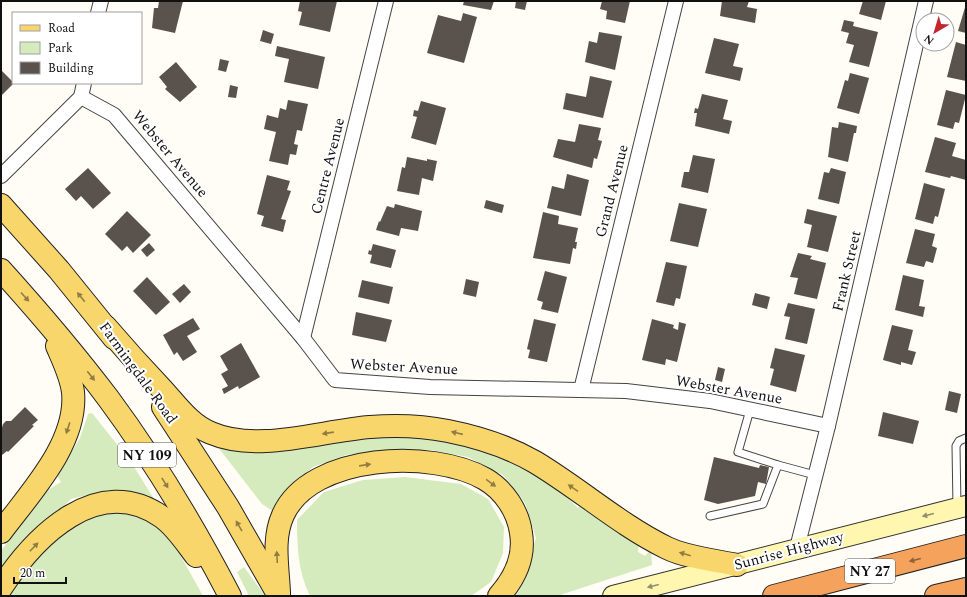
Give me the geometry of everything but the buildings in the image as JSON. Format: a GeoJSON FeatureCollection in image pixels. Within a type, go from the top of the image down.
{"type":"FeatureCollection","features":[{"type":"Feature","properties":{"kind":"highway","name":"NY 27"},"geometry":{"type":"LineString","coordinates":[[774,596],[966,546]]}},
{"type":"Feature","properties":{"kind":"highway"},"geometry":{"type":"LineString","coordinates":[[936,596],[966,589]]}},
{"type":"Feature","properties":{"kind":"main road","name":"Farmingdale Road"},"geometry":{"type":"LineString","coordinates":[[1,205],[64,276],[106,327],[176,425],[228,507],[279,596]]}},
{"type":"Feature","properties":{"kind":"main road","name":"NY 109"},"geometry":{"type":"LineString","coordinates":[[1,270],[49,324],[107,398],[144,449],[192,526],[229,596]]}},
{"type":"Feature","properties":{"kind":"main road"},"geometry":{"type":"LineString","coordinates":[[1,532],[59,452],[71,421],[74,401],[71,380],[49,324]]}},
{"type":"Feature","properties":{"kind":"main road"},"geometry":{"type":"LineString","coordinates":[[106,327],[191,421],[206,431],[216,435],[250,442],[387,427],[432,428],[465,435],[500,446],[534,461],[641,533],[669,549],[737,565]]}},
{"type":"Feature","properties":{"kind":"main road"},"geometry":{"type":"LineString","coordinates":[[279,596],[277,550],[278,529],[287,508],[296,494],[311,483],[336,471],[375,463],[406,462],[422,462],[471,472],[494,485],[513,508],[520,527],[522,548],[515,574],[499,596]]}},
{"type":"Feature","properties":{"kind":"main road"},"geometry":{"type":"LineString","coordinates":[[1,588],[31,550],[68,517],[93,504],[122,501],[147,508],[166,521],[229,596]]}},
{"type":"Feature","properties":{"kind":"main road","name":"Sunrise Highway"},"geometry":{"type":"LineString","coordinates":[[613,596],[961,507]]}},
{"type":"Feature","properties":{"kind":"street"},"geometry":{"type":"LineString","coordinates":[[98,12],[101,1]]}},
{"type":"Feature","properties":{"kind":"street","name":"Centre Avenue"},"geometry":{"type":"LineString","coordinates":[[303,338],[386,1]]}},
{"type":"Feature","properties":{"kind":"street","name":"Grand Avenue"},"geometry":{"type":"LineString","coordinates":[[581,390],[676,1]]}},
{"type":"Feature","properties":{"kind":"street","name":"Frank Street"},"geometry":{"type":"LineString","coordinates":[[797,548],[828,426],[926,1]]}},
{"type":"Feature","properties":{"kind":"street"},"geometry":{"type":"LineString","coordinates":[[1,176],[82,90]]}},
{"type":"Feature","properties":{"kind":"street","name":"Webster Avenue"},"geometry":{"type":"LineString","coordinates":[[82,90],[114,115],[303,338],[335,380],[430,387],[581,390],[649,394],[710,401],[828,426]]}},
{"type":"Feature","properties":{"kind":"lane"},"geometry":{"type":"LineString","coordinates":[[750,410],[738,452],[815,475]]}},
{"type":"Feature","properties":{"kind":"lane"},"geometry":{"type":"LineString","coordinates":[[961,507],[956,446],[960,441],[966,438]]}},
{"type":"Feature","properties":{"kind":"lane"},"geometry":{"type":"LineString","coordinates":[[710,516],[763,504],[778,465]]}},
{"type":"Feature","properties":{"kind":"green space"},"geometry":{"type":"Polygon","coordinates":[[[92,413],[131,462],[156,502],[142,494],[109,490],[71,499],[1,569],[1,551],[43,493],[61,482],[57,475],[80,438],[88,414],[92,413]]]}},
{"type":"Feature","properties":{"kind":"green space"},"geometry":{"type":"Polygon","coordinates":[[[389,436],[447,439],[517,463],[554,485],[578,508],[582,503],[639,543],[638,552],[645,556],[651,549],[652,565],[557,596],[514,596],[520,590],[517,588],[525,575],[536,538],[525,503],[503,475],[468,457],[431,450],[387,450],[346,455],[313,467],[287,489],[274,512],[262,504],[214,442],[269,450],[389,436]]]}},
{"type":"Feature","properties":{"kind":"green space"},"geometry":{"type":"Polygon","coordinates":[[[405,477],[461,484],[488,499],[504,527],[503,553],[491,582],[471,596],[310,596],[303,578],[299,559],[297,520],[324,492],[363,480],[405,477]]]}},
{"type":"Feature","properties":{"kind":"green space"},"geometry":{"type":"Polygon","coordinates":[[[124,507],[134,516],[155,521],[168,533],[203,596],[7,596],[32,564],[62,533],[86,515],[124,507]]]}},
{"type":"Feature","properties":{"kind":"green space"},"geometry":{"type":"Polygon","coordinates":[[[244,567],[265,596],[249,596],[237,572],[244,567]]]}}]}
